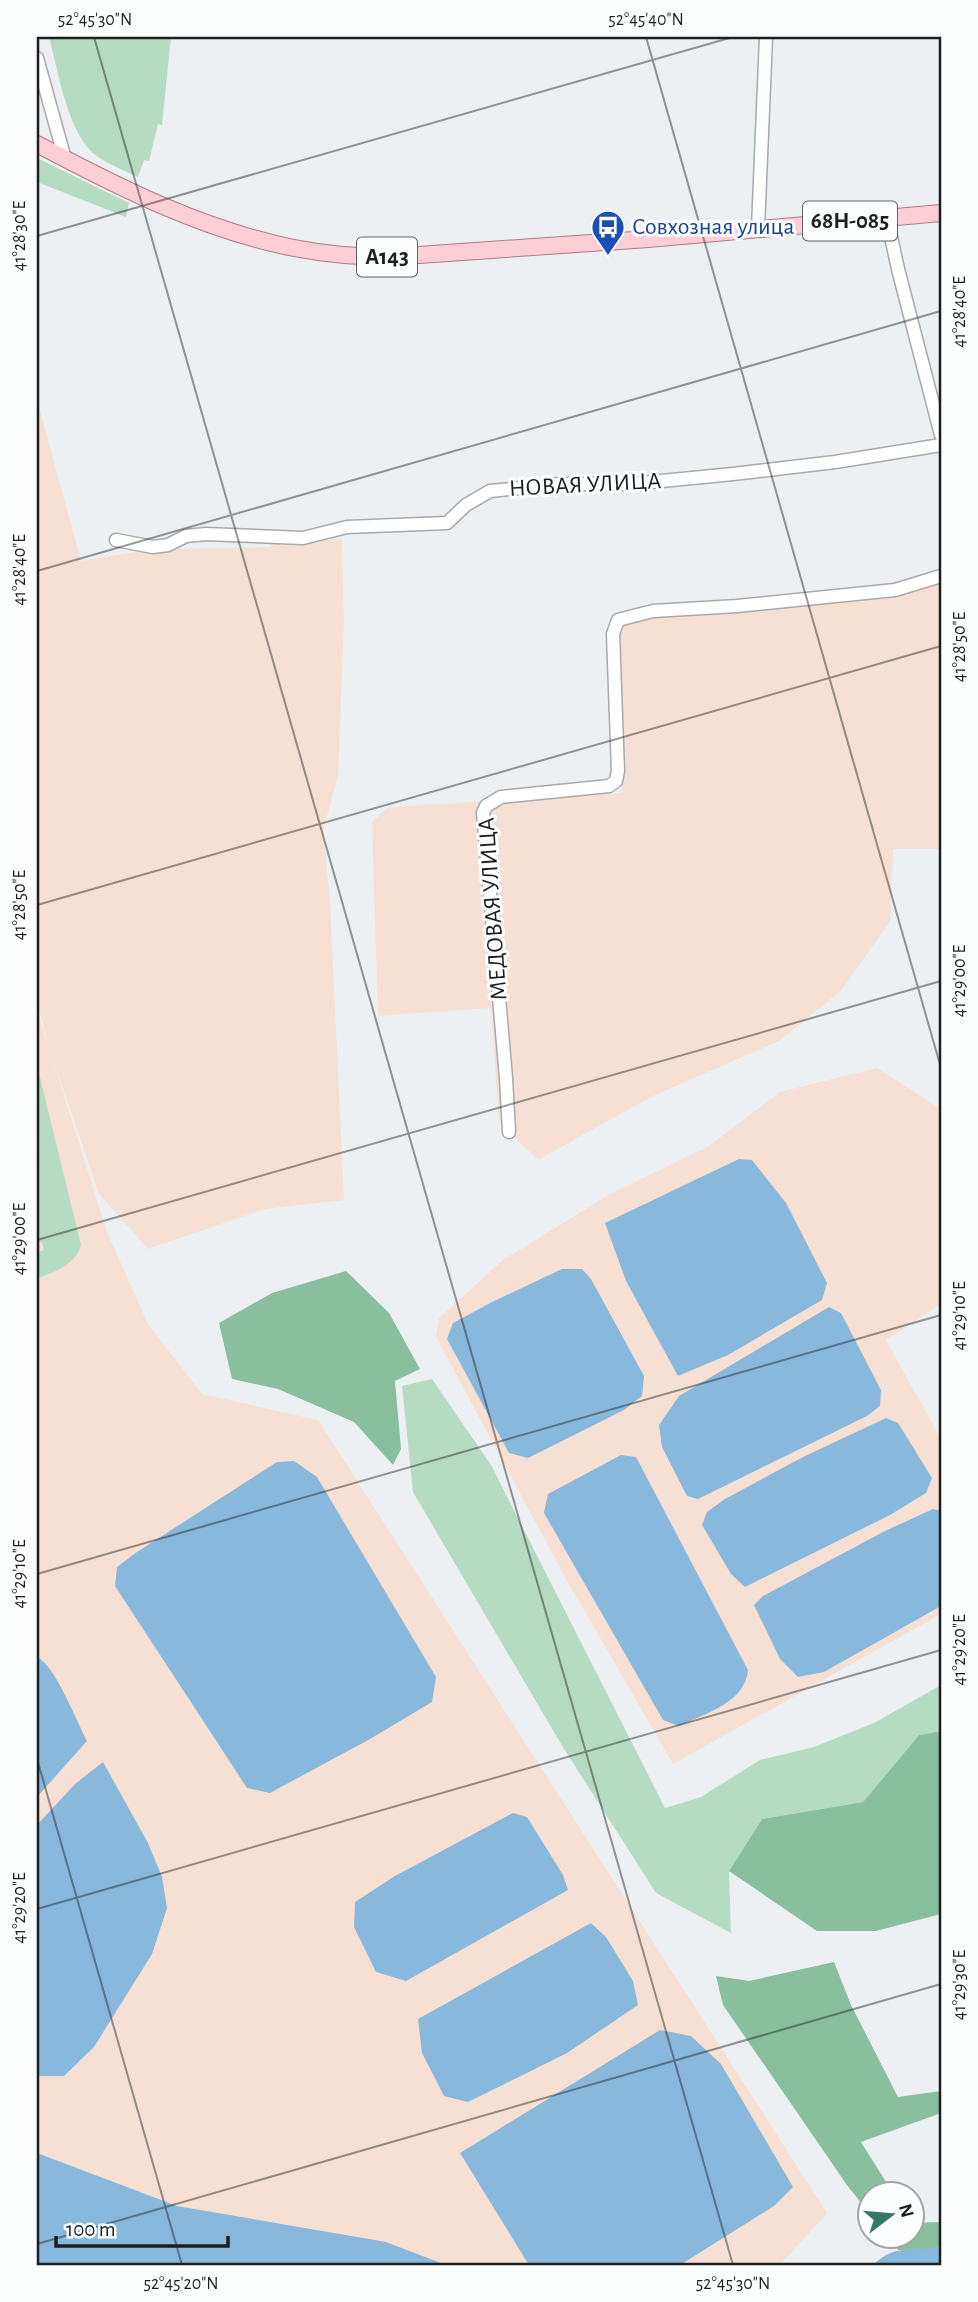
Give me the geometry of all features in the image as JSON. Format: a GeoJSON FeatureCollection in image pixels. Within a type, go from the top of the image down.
{"type":"FeatureCollection","features":[{"type":"Feature","properties":{"kind":"main road","name":"А143"},"geometry":{"type":"LineString","coordinates":[[37,144],[190,217],[270,243],[322,252],[390,257],[758,229]]}},
{"type":"Feature","properties":{"kind":"main road","name":"68Н-085"},"geometry":{"type":"LineString","coordinates":[[758,229],[941,214]]}},
{"type":"Feature","properties":{"kind":"street"},"geometry":{"type":"LineString","coordinates":[[758,229],[766,37]]}},
{"type":"Feature","properties":{"kind":"street"},"geometry":{"type":"LineString","coordinates":[[37,58],[65,159]]}},
{"type":"Feature","properties":{"kind":"street"},"geometry":{"type":"LineString","coordinates":[[887,218],[941,435]]}},
{"type":"Feature","properties":{"kind":"street","name":"НОВАЯ УЛИЦА"},"geometry":{"type":"LineString","coordinates":[[116,540],[153,547],[168,545],[186,536],[206,534],[303,538],[347,527],[447,523],[466,505],[490,491],[560,484],[631,484],[733,474],[835,462],[941,445]]}},
{"type":"Feature","properties":{"kind":"street","name":"МЕДОВАЯ УЛИЦА"},"geometry":{"type":"LineString","coordinates":[[509,1132],[483,813],[486,806],[501,797],[609,786],[616,781],[618,771],[613,634],[618,620],[653,611],[761,604],[895,590],[941,576]]}},
{"type":"Feature","properties":{"kind":"shaded area"},"geometry":{"type":"Polygon","coordinates":[[[37,399],[81,561],[153,549],[272,547],[264,539],[342,540],[344,623],[338,776],[323,831],[330,902],[344,1200],[265,1209],[148,1249],[99,1194],[52,1057],[107,1232],[148,1324],[202,1394],[318,1420],[827,2213],[780,2265],[37,2265],[37,1011],[48,1044],[37,1003],[37,399]]]}},
{"type":"Feature","properties":{"kind":"shaded area"},"geometry":{"type":"Polygon","coordinates":[[[941,579],[941,849],[893,849],[890,921],[841,991],[779,1041],[649,1098],[538,1160],[499,1122],[491,1008],[378,1016],[372,822],[388,807],[622,793],[620,635],[629,617],[941,579]]]}},
{"type":"Feature","properties":{"kind":"shaded area"},"geometry":{"type":"Polygon","coordinates":[[[877,1068],[941,1109],[941,1304],[886,1340],[941,1439],[941,1614],[673,1764],[566,1579],[436,1337],[439,1318],[503,1260],[610,1194],[709,1146],[780,1092],[877,1068]]]}},
{"type":"Feature","properties":{"kind":"green space"},"geometry":{"type":"Polygon","coordinates":[[[49,37],[171,37],[162,125],[158,124],[149,161],[144,160],[138,177],[98,157],[79,134],[66,102],[49,37]]]}},
{"type":"Feature","properties":{"kind":"green space"},"geometry":{"type":"Polygon","coordinates":[[[37,158],[129,203],[126,217],[37,182],[37,158]]]}},
{"type":"Feature","properties":{"kind":"green space"},"geometry":{"type":"Polygon","coordinates":[[[37,1065],[81,1245],[69,1262],[37,1278],[37,1252],[44,1250],[42,1242],[37,1243],[37,1065]]]}},
{"type":"Feature","properties":{"kind":"green space"},"geometry":{"type":"Polygon","coordinates":[[[346,1271],[389,1313],[420,1369],[395,1381],[401,1449],[393,1465],[354,1422],[278,1389],[232,1379],[219,1323],[272,1293],[346,1271]]]}},
{"type":"Feature","properties":{"kind":"green space"},"geometry":{"type":"Polygon","coordinates":[[[432,1379],[491,1465],[665,1808],[701,1797],[760,1760],[814,1747],[874,1723],[941,1685],[941,1731],[919,1735],[863,1802],[762,1819],[729,1871],[731,1933],[656,1893],[561,1744],[413,1492],[402,1386],[432,1379]]]}},
{"type":"Feature","properties":{"kind":"green space"},"geometry":{"type":"Polygon","coordinates":[[[941,1731],[941,1914],[876,1931],[817,1931],[729,1871],[762,1819],[863,1802],[919,1735],[941,1731]]]}},
{"type":"Feature","properties":{"kind":"green space"},"geometry":{"type":"Polygon","coordinates":[[[834,1962],[851,2005],[898,2097],[941,2091],[941,2113],[861,2142],[885,2180],[856,2180],[856,2196],[723,2005],[716,1976],[749,1981],[834,1962]]]}},
{"type":"Feature","properties":{"kind":"green space"},"geometry":{"type":"Polygon","coordinates":[[[941,2222],[941,2247],[926,2250],[926,2223],[941,2222]]]}},
{"type":"Feature","properties":{"kind":"water"},"geometry":{"type":"Polygon","coordinates":[[[739,1159],[752,1160],[786,1203],[827,1283],[822,1300],[728,1355],[678,1376],[626,1281],[605,1223],[739,1159]]]}},
{"type":"Feature","properties":{"kind":"water"},"geometry":{"type":"Polygon","coordinates":[[[562,1269],[582,1269],[591,1279],[644,1376],[642,1396],[624,1410],[528,1458],[509,1453],[447,1339],[453,1323],[562,1269]]]}},
{"type":"Feature","properties":{"kind":"water"},"geometry":{"type":"Polygon","coordinates":[[[829,1307],[841,1313],[881,1390],[880,1406],[867,1416],[698,1499],[687,1496],[662,1447],[659,1425],[679,1396],[829,1307]]]}},
{"type":"Feature","properties":{"kind":"water"},"geometry":{"type":"Polygon","coordinates":[[[886,1418],[898,1423],[932,1478],[926,1493],[890,1515],[745,1587],[731,1574],[702,1525],[707,1512],[725,1499],[803,1457],[886,1418]]]}},
{"type":"Feature","properties":{"kind":"water"},"geometry":{"type":"Polygon","coordinates":[[[621,1455],[636,1457],[748,1670],[740,1691],[732,1699],[679,1726],[663,1720],[544,1513],[548,1494],[621,1455]]]}},
{"type":"Feature","properties":{"kind":"water"},"geometry":{"type":"Polygon","coordinates":[[[294,1461],[317,1477],[436,1677],[432,1702],[270,1793],[247,1788],[115,1586],[117,1567],[137,1552],[277,1462],[294,1461]]]}},
{"type":"Feature","properties":{"kind":"water"},"geometry":{"type":"Polygon","coordinates":[[[933,1509],[941,1511],[941,1606],[824,1672],[798,1677],[780,1659],[754,1605],[763,1596],[885,1531],[933,1509]]]}},
{"type":"Feature","properties":{"kind":"water"},"geometry":{"type":"Polygon","coordinates":[[[37,1657],[44,1662],[58,1682],[87,1741],[37,1797],[37,1657]]]}},
{"type":"Feature","properties":{"kind":"water"},"geometry":{"type":"Polygon","coordinates":[[[103,1762],[148,1843],[162,1877],[167,1908],[152,1954],[94,2047],[64,2076],[40,2076],[37,2075],[37,1825],[75,1784],[103,1762]]]}},
{"type":"Feature","properties":{"kind":"water"},"geometry":{"type":"Polygon","coordinates":[[[513,1813],[527,1817],[563,1875],[568,1890],[406,1981],[376,1972],[354,1927],[355,1902],[395,1876],[513,1813]]]}},
{"type":"Feature","properties":{"kind":"water"},"geometry":{"type":"Polygon","coordinates":[[[591,1923],[606,1937],[633,1981],[638,2005],[567,2053],[468,2102],[444,2096],[422,2053],[418,2019],[591,1923]]]}},
{"type":"Feature","properties":{"kind":"water"},"geometry":{"type":"Polygon","coordinates":[[[660,2030],[691,2036],[721,2064],[793,2187],[774,2206],[680,2265],[529,2265],[460,2153],[660,2030]]]}},
{"type":"Feature","properties":{"kind":"water"},"geometry":{"type":"Polygon","coordinates":[[[37,2153],[177,2206],[386,2242],[446,2265],[37,2265],[37,2153]]]}},
{"type":"Feature","properties":{"kind":"water"},"geometry":{"type":"Polygon","coordinates":[[[941,2247],[941,2265],[873,2265],[897,2251],[941,2247]]]}},
{"type":"Feature","properties":{"kind":"place","name":"Совхозная улица"},"geometry":{"type":"Point","coordinates":[608,257]}}]}
